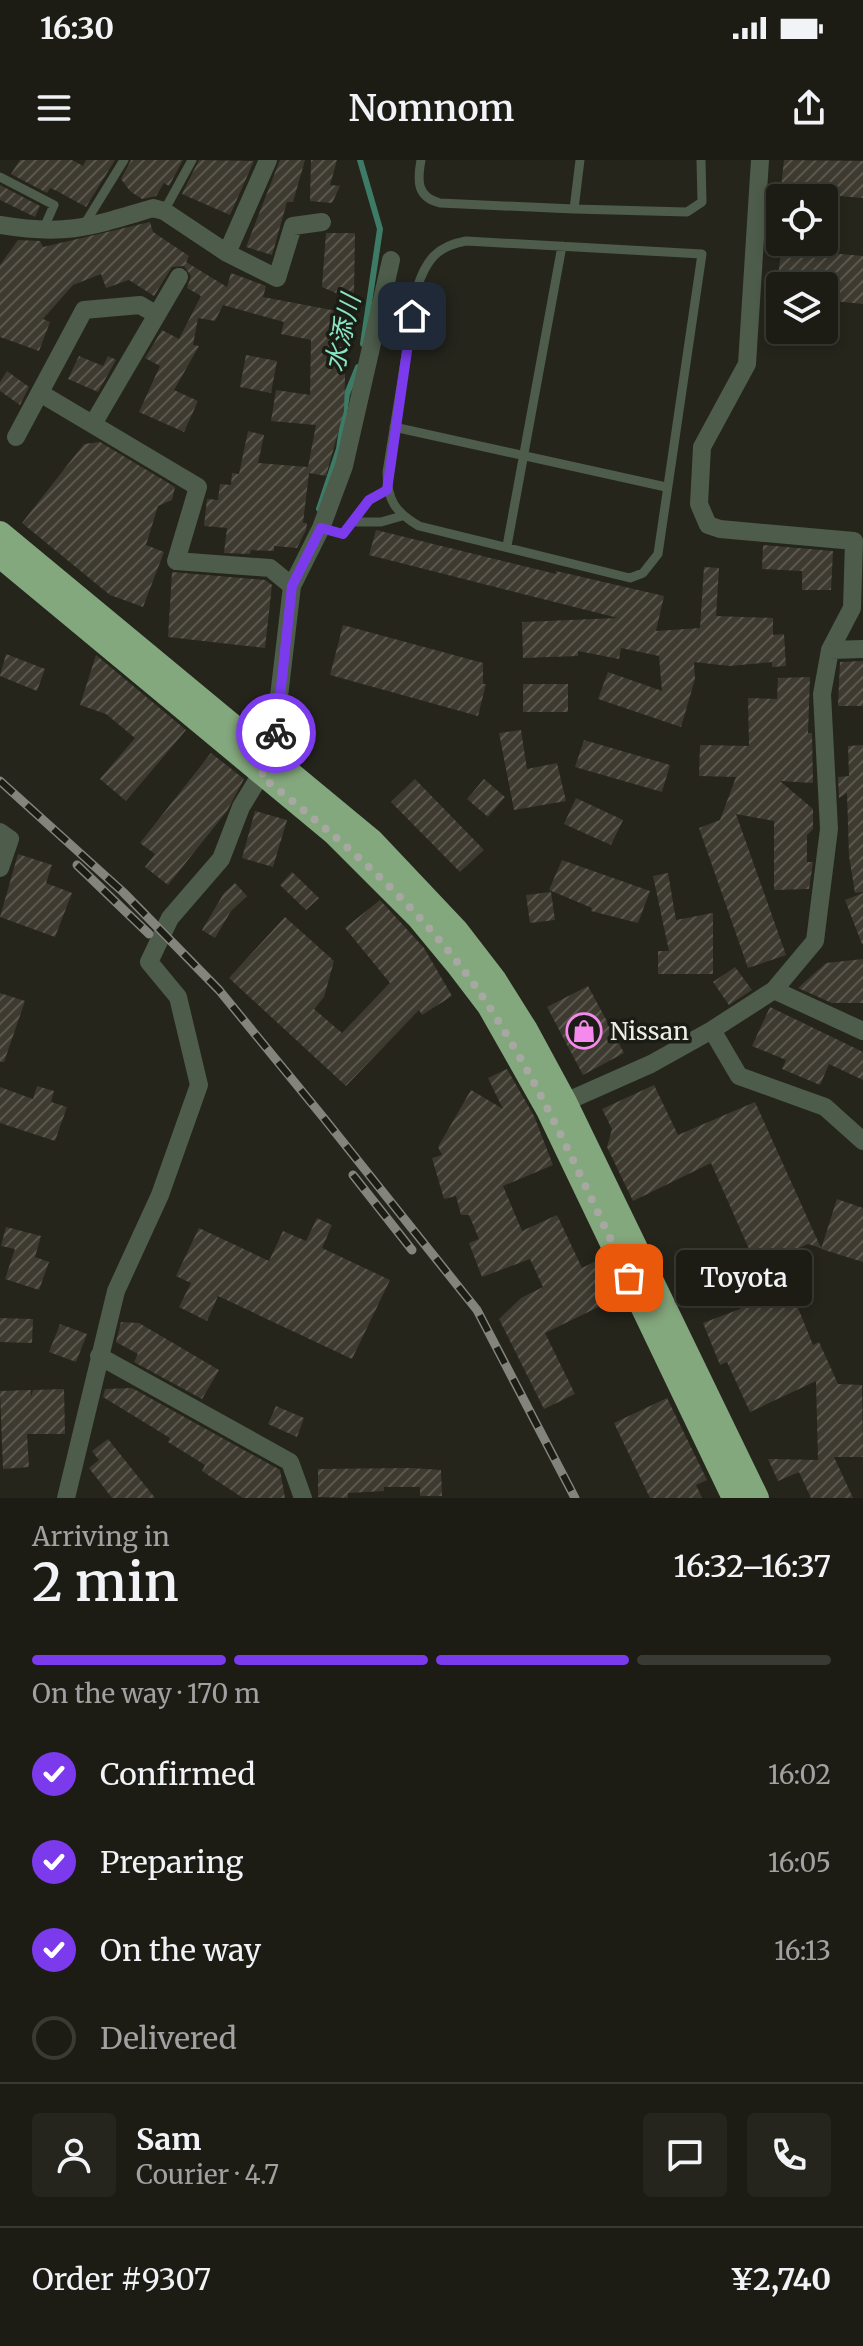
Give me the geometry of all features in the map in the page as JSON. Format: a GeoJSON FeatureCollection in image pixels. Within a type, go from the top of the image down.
{"type":"FeatureCollection","features":[{"type":"Feature","properties":{"kind":"highway"},"geometry":{"type":"LineString","coordinates":[[0,533],[266,766]]}},
{"type":"Feature","properties":{"kind":"highway"},"geometry":{"type":"LineString","coordinates":[[0,556],[266,766],[372,841],[432,902],[494,979],[757,1498]]}},
{"type":"Feature","properties":{"kind":"highway"},"geometry":{"type":"LineString","coordinates":[[556,1106],[734,1498]]}},
{"type":"Feature","properties":{"kind":"street"},"geometry":{"type":"LineString","coordinates":[[227,253],[268,160]]}},
{"type":"Feature","properties":{"kind":"street"},"geometry":{"type":"LineString","coordinates":[[556,1106],[651,1064],[712,1030],[774,990],[815,941],[829,829],[822,694],[830,650],[852,608],[854,541],[720,529],[708,525],[699,504],[702,447],[747,364],[760,160]]}},
{"type":"Feature","properties":{"kind":"street"},"geometry":{"type":"LineString","coordinates":[[0,225],[41,232],[81,230],[153,208],[164,211],[227,253],[277,278],[293,226],[322,222]]}},
{"type":"Feature","properties":{"kind":"street"},"geometry":{"type":"LineString","coordinates":[[67,1497],[116,1291],[160,1195],[199,1085],[178,997],[149,962],[170,918],[221,859],[241,807],[266,766],[292,586],[321,528],[344,466],[391,260]]}},
{"type":"Feature","properties":{"kind":"street"},"geometry":{"type":"LineString","coordinates":[[93,424],[179,277]]}},
{"type":"Feature","properties":{"kind":"street"},"geometry":{"type":"LineString","coordinates":[[16,437],[84,310],[140,305],[157,315]]}},
{"type":"Feature","properties":{"kind":"street"},"geometry":{"type":"LineString","coordinates":[[40,393],[198,487],[176,561],[270,568],[292,586]]}},
{"type":"Feature","properties":{"kind":"street"},"geometry":{"type":"LineString","coordinates":[[830,650],[863,649]]}},
{"type":"Feature","properties":{"kind":"street"},"geometry":{"type":"LineString","coordinates":[[0,832],[10,839],[0,868]]}},
{"type":"Feature","properties":{"kind":"street"},"geometry":{"type":"LineString","coordinates":[[774,990],[863,1031]]}},
{"type":"Feature","properties":{"kind":"street"},"geometry":{"type":"LineString","coordinates":[[712,1030],[739,1076],[825,1107],[863,1141]]}},
{"type":"Feature","properties":{"kind":"street"},"geometry":{"type":"LineString","coordinates":[[99,1356],[290,1462],[303,1498]]}},
{"type":"Feature","properties":{"kind":"lane"},"geometry":{"type":"LineString","coordinates":[[81,230],[124,160]]}},
{"type":"Feature","properties":{"kind":"lane"},"geometry":{"type":"LineString","coordinates":[[164,211],[192,160]]}},
{"type":"Feature","properties":{"kind":"lane"},"geometry":{"type":"LineString","coordinates":[[421,160],[418,178],[420,192],[426,199],[440,203],[687,212],[702,202],[701,160]]}},
{"type":"Feature","properties":{"kind":"lane"},"geometry":{"type":"LineString","coordinates":[[574,209],[580,160]]}},
{"type":"Feature","properties":{"kind":"lane"},"geometry":{"type":"LineString","coordinates":[[0,177],[54,205],[41,232]]}},
{"type":"Feature","properties":{"kind":"lane"},"geometry":{"type":"LineString","coordinates":[[466,241],[702,254],[658,554],[643,573],[630,578],[419,526],[393,507],[387,490],[394,427],[417,288],[425,263],[445,245],[466,241]]}},
{"type":"Feature","properties":{"kind":"lane"},"geometry":{"type":"LineString","coordinates":[[507,546],[562,246]]}},
{"type":"Feature","properties":{"kind":"lane"},"geometry":{"type":"LineString","coordinates":[[394,427],[666,487]]}},
{"type":"Feature","properties":{"kind":"lane"},"geometry":{"type":"LineString","coordinates":[[321,528],[343,534],[369,500],[387,490]]}},
{"type":"Feature","properties":{"kind":"lane"},"geometry":{"type":"LineString","coordinates":[[352,522],[381,522],[402,516]]}},
{"type":"Feature","properties":{"kind":"building"},"geometry":{"type":"Polygon","coordinates":[[[20,160],[72,160],[83,166],[86,160],[115,160],[86,207],[57,191],[50,188],[47,193],[11,174],[20,160]]]}},
{"type":"Feature","properties":{"kind":"building"},"geometry":{"type":"Polygon","coordinates":[[[131,160],[183,160],[169,186],[164,183],[156,196],[142,199],[130,191],[121,179],[131,160]]]}},
{"type":"Feature","properties":{"kind":"building"},"geometry":{"type":"Polygon","coordinates":[[[199,160],[254,161],[230,215],[182,194],[199,160]]]}},
{"type":"Feature","properties":{"kind":"building"},"geometry":{"type":"Polygon","coordinates":[[[280,160],[305,160],[293,202],[287,202],[272,255],[246,247],[280,160]]]}},
{"type":"Feature","properties":{"kind":"building"},"geometry":{"type":"Polygon","coordinates":[[[311,160],[337,160],[330,185],[340,186],[332,203],[310,201],[311,160]]]}},
{"type":"Feature","properties":{"kind":"building"},"geometry":{"type":"Polygon","coordinates":[[[784,160],[863,161],[863,198],[838,196],[838,184],[781,184],[784,160]]]}},
{"type":"Feature","properties":{"kind":"building"},"geometry":{"type":"Polygon","coordinates":[[[0,185],[40,206],[35,217],[0,200],[0,185]]]}},
{"type":"Feature","properties":{"kind":"building"},"geometry":{"type":"Polygon","coordinates":[[[150,222],[153,232],[189,256],[186,262],[227,287],[231,273],[266,286],[263,297],[342,312],[335,347],[346,347],[344,411],[326,476],[309,473],[303,523],[307,523],[306,530],[297,548],[274,546],[274,551],[224,553],[227,528],[204,526],[207,499],[218,500],[220,484],[231,485],[232,473],[239,474],[248,431],[264,435],[258,463],[308,467],[316,425],[271,421],[276,390],[310,395],[311,340],[281,334],[284,322],[223,305],[215,321],[198,318],[193,345],[199,346],[174,390],[198,401],[184,432],[139,412],[160,366],[145,358],[162,330],[179,339],[201,296],[187,288],[191,276],[184,266],[172,267],[154,296],[129,280],[106,288],[101,274],[73,285],[43,319],[50,322],[39,351],[0,337],[0,265],[18,240],[40,241],[43,247],[150,222]]]}},
{"type":"Feature","properties":{"kind":"building"},"geometry":{"type":"Polygon","coordinates":[[[326,233],[355,233],[354,294],[345,297],[322,287],[326,233]]]}},
{"type":"Feature","properties":{"kind":"building"},"geometry":{"type":"Polygon","coordinates":[[[780,256],[863,256],[863,304],[838,301],[838,272],[779,272],[780,256]]]}},
{"type":"Feature","properties":{"kind":"building"},"geometry":{"type":"Polygon","coordinates":[[[246,355],[277,361],[271,393],[240,387],[246,355]]]}},
{"type":"Feature","properties":{"kind":"building"},"geometry":{"type":"Polygon","coordinates":[[[79,356],[103,366],[108,356],[116,360],[98,392],[68,379],[79,356]]]}},
{"type":"Feature","properties":{"kind":"building"},"geometry":{"type":"Polygon","coordinates":[[[7,371],[29,387],[20,405],[0,391],[0,382],[7,371]]]}},
{"type":"Feature","properties":{"kind":"building"},"geometry":{"type":"Polygon","coordinates":[[[100,442],[175,487],[172,500],[158,506],[146,545],[164,552],[143,607],[110,595],[22,523],[84,444],[100,442]]]}},
{"type":"Feature","properties":{"kind":"building"},"geometry":{"type":"Polygon","coordinates":[[[376,530],[556,574],[556,571],[664,596],[656,631],[700,628],[704,567],[719,568],[716,616],[773,618],[773,635],[784,634],[786,666],[772,667],[772,662],[730,666],[694,662],[695,679],[681,727],[598,699],[608,672],[662,691],[659,656],[621,648],[619,659],[578,651],[578,656],[523,658],[522,622],[618,618],[369,555],[376,530]]]}},
{"type":"Feature","properties":{"kind":"building"},"geometry":{"type":"Polygon","coordinates":[[[763,545],[833,551],[831,590],[802,590],[802,571],[762,569],[763,545]]]}},
{"type":"Feature","properties":{"kind":"building"},"geometry":{"type":"Polygon","coordinates":[[[172,572],[265,580],[272,585],[265,648],[168,637],[172,572]]]}},
{"type":"Feature","properties":{"kind":"building"},"geometry":{"type":"Polygon","coordinates":[[[343,625],[483,663],[483,684],[486,684],[478,716],[330,675],[343,625]]]}},
{"type":"Feature","properties":{"kind":"building"},"geometry":{"type":"Polygon","coordinates":[[[6,654],[45,669],[37,691],[0,676],[6,654]]]}},
{"type":"Feature","properties":{"kind":"building"},"geometry":{"type":"Polygon","coordinates":[[[96,655],[186,730],[126,801],[100,779],[135,738],[106,714],[80,705],[96,655]]]}},
{"type":"Feature","properties":{"kind":"building"},"geometry":{"type":"Polygon","coordinates":[[[863,661],[863,706],[838,706],[840,662],[863,661]]]}},
{"type":"Feature","properties":{"kind":"building"},"geometry":{"type":"Polygon","coordinates":[[[810,677],[808,733],[812,733],[813,783],[780,781],[813,809],[813,829],[807,835],[807,862],[813,862],[809,889],[774,890],[774,821],[736,814],[786,955],[748,968],[699,828],[720,820],[736,777],[699,776],[700,745],[749,746],[748,698],[777,699],[778,678],[810,677]]]}},
{"type":"Feature","properties":{"kind":"building"},"geometry":{"type":"Polygon","coordinates":[[[523,684],[568,684],[568,712],[523,712],[523,684]]]}},
{"type":"Feature","properties":{"kind":"building"},"geometry":{"type":"Polygon","coordinates":[[[521,730],[527,769],[557,763],[566,801],[514,810],[499,733],[521,730]]]}},
{"type":"Feature","properties":{"kind":"building"},"geometry":{"type":"Polygon","coordinates":[[[584,740],[670,765],[662,792],[575,767],[584,740]]]}},
{"type":"Feature","properties":{"kind":"building"},"geometry":{"type":"Polygon","coordinates":[[[863,745],[863,892],[855,893],[849,856],[847,793],[839,798],[838,777],[849,776],[848,746],[863,745]]]}},
{"type":"Feature","properties":{"kind":"building"},"geometry":{"type":"Polygon","coordinates":[[[211,753],[244,779],[227,811],[168,885],[145,867],[155,854],[140,843],[211,753]]]}},
{"type":"Feature","properties":{"kind":"building"},"geometry":{"type":"Polygon","coordinates":[[[415,779],[484,850],[460,872],[391,802],[415,779]]]}},
{"type":"Feature","properties":{"kind":"building"},"geometry":{"type":"Polygon","coordinates":[[[484,779],[505,797],[488,817],[467,799],[484,779]]]}},
{"type":"Feature","properties":{"kind":"building"},"geometry":{"type":"Polygon","coordinates":[[[576,798],[623,820],[611,845],[564,824],[576,798]]]}},
{"type":"Feature","properties":{"kind":"building"},"geometry":{"type":"Polygon","coordinates":[[[255,811],[287,820],[273,867],[242,858],[255,811]]]}},
{"type":"Feature","properties":{"kind":"building"},"geometry":{"type":"Polygon","coordinates":[[[18,854],[52,865],[46,883],[72,893],[55,937],[0,917],[18,854]]]}},
{"type":"Feature","properties":{"kind":"building"},"geometry":{"type":"Polygon","coordinates":[[[562,860],[650,891],[638,923],[591,911],[592,908],[549,890],[562,860]]]}},
{"type":"Feature","properties":{"kind":"building"},"geometry":{"type":"Polygon","coordinates":[[[292,872],[319,898],[306,910],[280,885],[292,872]]]}},
{"type":"Feature","properties":{"kind":"building"},"geometry":{"type":"Polygon","coordinates":[[[668,873],[676,920],[713,913],[713,974],[658,974],[658,951],[669,951],[653,876],[668,873]]]}},
{"type":"Feature","properties":{"kind":"building"},"geometry":{"type":"Polygon","coordinates":[[[235,883],[247,896],[231,911],[215,938],[202,930],[224,893],[235,883]]]}},
{"type":"Feature","properties":{"kind":"building"},"geometry":{"type":"Polygon","coordinates":[[[551,892],[555,920],[530,923],[526,895],[551,892]]]}},
{"type":"Feature","properties":{"kind":"building"},"geometry":{"type":"Polygon","coordinates":[[[863,893],[863,944],[862,944],[845,900],[863,893]]]}},
{"type":"Feature","properties":{"kind":"building"},"geometry":{"type":"Polygon","coordinates":[[[380,900],[424,948],[452,996],[422,1015],[419,1010],[346,1086],[229,978],[285,917],[334,961],[324,997],[314,1009],[342,1033],[390,983],[345,928],[380,900]]]}},
{"type":"Feature","properties":{"kind":"building"},"geometry":{"type":"Polygon","coordinates":[[[863,959],[863,1003],[832,1003],[798,988],[826,963],[863,959]]]}},
{"type":"Feature","properties":{"kind":"building"},"geometry":{"type":"Polygon","coordinates":[[[735,967],[752,990],[729,1005],[713,982],[735,967]]]}},
{"type":"Feature","properties":{"kind":"building"},"geometry":{"type":"Polygon","coordinates":[[[588,986],[624,1053],[583,1075],[547,1007],[588,986]]]}},
{"type":"Feature","properties":{"kind":"building"},"geometry":{"type":"Polygon","coordinates":[[[0,993],[25,1001],[4,1062],[0,1062],[0,993]]]}},
{"type":"Feature","properties":{"kind":"building"},"geometry":{"type":"Polygon","coordinates":[[[770,1007],[863,1052],[863,1080],[829,1064],[820,1085],[782,1069],[786,1060],[752,1046],[770,1007]]]}},
{"type":"Feature","properties":{"kind":"building"},"geometry":{"type":"Polygon","coordinates":[[[507,1069],[534,1116],[553,1165],[503,1186],[522,1231],[557,1215],[582,1268],[596,1261],[615,1299],[545,1333],[575,1394],[544,1409],[499,1319],[521,1298],[543,1287],[530,1259],[482,1277],[469,1243],[479,1239],[469,1215],[461,1215],[456,1196],[444,1199],[432,1158],[442,1155],[438,1147],[471,1090],[503,1109],[488,1078],[507,1069]]]}},
{"type":"Feature","properties":{"kind":"building"},"geometry":{"type":"Polygon","coordinates":[[[654,1085],[678,1135],[755,1102],[821,1248],[808,1244],[757,1267],[711,1163],[633,1201],[607,1147],[612,1129],[602,1109],[654,1085]]]}},
{"type":"Feature","properties":{"kind":"building"},"geometry":{"type":"Polygon","coordinates":[[[37,1086],[54,1091],[51,1102],[67,1107],[55,1141],[0,1123],[0,1087],[33,1099],[37,1086]]]}},
{"type":"Feature","properties":{"kind":"building"},"geometry":{"type":"Polygon","coordinates":[[[837,1199],[863,1208],[863,1262],[821,1249],[837,1199]]]}},
{"type":"Feature","properties":{"kind":"building"},"geometry":{"type":"Polygon","coordinates":[[[317,1218],[332,1225],[322,1248],[390,1280],[352,1359],[218,1296],[207,1321],[179,1307],[191,1283],[176,1276],[199,1228],[269,1261],[283,1231],[306,1241],[317,1218]]]}},
{"type":"Feature","properties":{"kind":"building"},"geometry":{"type":"Polygon","coordinates":[[[6,1227],[41,1236],[35,1257],[49,1262],[39,1290],[5,1279],[15,1249],[1,1246],[6,1227]]]}},
{"type":"Feature","properties":{"kind":"building"},"geometry":{"type":"Polygon","coordinates":[[[764,1268],[771,1296],[790,1288],[813,1345],[819,1342],[838,1384],[862,1385],[863,1457],[834,1457],[853,1498],[811,1498],[799,1472],[778,1481],[768,1459],[818,1460],[816,1381],[750,1412],[727,1362],[720,1365],[703,1323],[740,1309],[732,1276],[764,1268]]]}},
{"type":"Feature","properties":{"kind":"building"},"geometry":{"type":"Polygon","coordinates":[[[0,1318],[33,1319],[32,1343],[0,1342],[0,1318]]]}},
{"type":"Feature","properties":{"kind":"building"},"geometry":{"type":"Polygon","coordinates":[[[121,1322],[139,1323],[219,1370],[202,1399],[134,1362],[138,1354],[116,1342],[121,1322]]]}},
{"type":"Feature","properties":{"kind":"building"},"geometry":{"type":"Polygon","coordinates":[[[60,1324],[87,1334],[76,1362],[49,1352],[60,1324]]]}},
{"type":"Feature","properties":{"kind":"building"},"geometry":{"type":"Polygon","coordinates":[[[132,1388],[280,1470],[285,1498],[243,1498],[202,1471],[205,1465],[168,1442],[170,1438],[103,1397],[105,1389],[132,1388]]]}},
{"type":"Feature","properties":{"kind":"building"},"geometry":{"type":"Polygon","coordinates":[[[64,1389],[65,1434],[27,1434],[29,1467],[3,1469],[0,1391],[31,1390],[31,1397],[33,1390],[64,1389]]]}},
{"type":"Feature","properties":{"kind":"building"},"geometry":{"type":"Polygon","coordinates":[[[667,1398],[707,1480],[696,1485],[702,1498],[650,1498],[614,1423],[667,1398]]]}},
{"type":"Feature","properties":{"kind":"building"},"geometry":{"type":"Polygon","coordinates":[[[276,1406],[304,1418],[297,1437],[268,1424],[276,1406]]]}},
{"type":"Feature","properties":{"kind":"building"},"geometry":{"type":"Polygon","coordinates":[[[108,1439],[155,1498],[112,1498],[89,1468],[99,1460],[92,1451],[108,1439]]]}},
{"type":"Feature","properties":{"kind":"building"},"geometry":{"type":"Polygon","coordinates":[[[318,1469],[441,1470],[442,1496],[420,1496],[420,1487],[384,1487],[384,1491],[348,1493],[348,1498],[318,1497],[318,1469]]]}},
{"type":"Feature","properties":{"kind":"waterway","name":"水添川"},"geometry":{"type":"LineString","coordinates":[[360,160],[380,229],[363,344]]}},
{"type":"Feature","properties":{"kind":"waterway","name":"水添川"},"geometry":{"type":"LineString","coordinates":[[319,509],[339,449],[347,394],[358,367]]}},
{"type":"Feature","properties":{"kind":"railway"},"geometry":{"type":"LineString","coordinates":[[0,781],[123,892],[219,990],[323,1117],[477,1310],[575,1498]]}},
{"type":"Feature","properties":{"kind":"railway"},"geometry":{"type":"LineString","coordinates":[[77,865],[149,934]]}},
{"type":"Feature","properties":{"kind":"railway"},"geometry":{"type":"LineString","coordinates":[[353,1175],[412,1250]]}},
{"type":"Feature","properties":{"kind":"way so far"},"geometry":{"type":"LineString","coordinates":[[276,733],[272,756],[261,776],[334,833],[373,870],[419,918],[489,1006],[548,1110],[629,1278]]}},
{"type":"Feature","properties":{"kind":"place","name":"Nissan"},"geometry":{"type":"Point","coordinates":[584,1031]}},
{"type":"Feature","properties":{"kind":"place","name":"Toyota"},"geometry":{"type":"Point","coordinates":[629,1278]}},
{"type":"Feature","properties":{"kind":"route"},"geometry":{"type":"LineString","coordinates":[[276,733],[292,586],[321,528],[343,534],[369,500],[387,490],[387,472],[412,316]]}}]}
